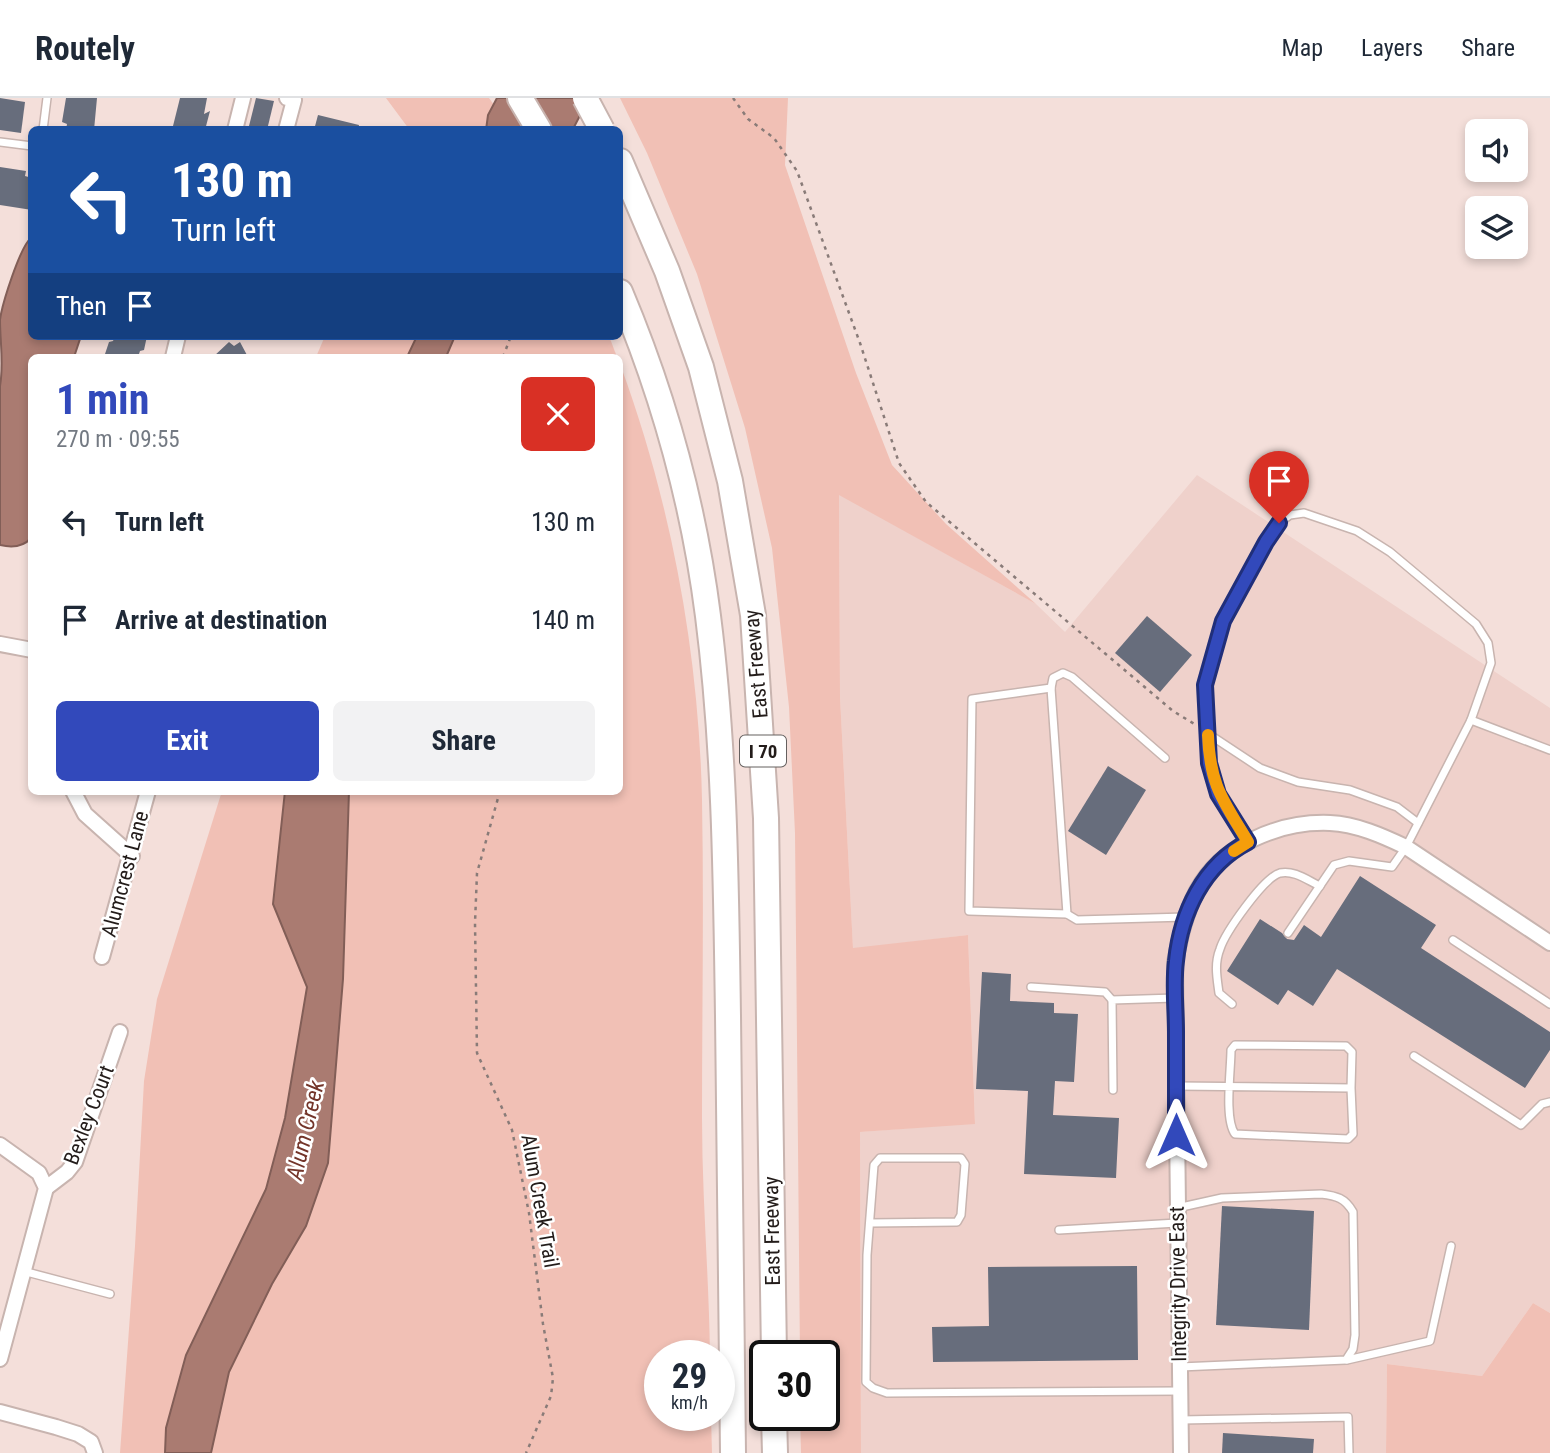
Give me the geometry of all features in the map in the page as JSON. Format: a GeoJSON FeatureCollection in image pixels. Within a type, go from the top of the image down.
{"type":"FeatureCollection","features":[{"type":"Feature","properties":{"kind":"highway"},"geometry":{"type":"LineString","coordinates":[[520,98],[537,126]]}},
{"type":"Feature","properties":{"kind":"highway"},"geometry":{"type":"LineString","coordinates":[[585,98],[600,126]]}},
{"type":"Feature","properties":{"kind":"highway","name":"East Freeway"},"geometry":{"type":"LineString","coordinates":[[623,168],[667,271],[701,367],[730,481],[754,615],[766,818],[774,1340]]}},
{"type":"Feature","properties":{"kind":"highway","name":"East Freeway"},"geometry":{"type":"LineString","coordinates":[[623,300],[654,387],[685,498],[705,597],[718,710],[726,898],[733,1453]]}},
{"type":"Feature","properties":{"kind":"highway"},"geometry":{"type":"LineString","coordinates":[[774,1431],[775,1453]]}},
{"type":"Feature","properties":{"kind":"street"},"geometry":{"type":"LineString","coordinates":[[236,126],[243,98]]}},
{"type":"Feature","properties":{"kind":"street"},"geometry":{"type":"LineString","coordinates":[[287,98],[294,100],[287,126]]}},
{"type":"Feature","properties":{"kind":"street"},"geometry":{"type":"LineString","coordinates":[[0,644],[28,649]]}},
{"type":"Feature","properties":{"kind":"street"},"geometry":{"type":"LineString","coordinates":[[75,795],[85,814],[132,856]]}},
{"type":"Feature","properties":{"kind":"street","name":"Alumcrest Lane"},"geometry":{"type":"LineString","coordinates":[[102,957],[147,795]]}},
{"type":"Feature","properties":{"kind":"street"},"geometry":{"type":"LineString","coordinates":[[1246,843],[1293,827],[1331,823],[1372,832],[1406,847],[1550,943]]}},
{"type":"Feature","properties":{"kind":"street","name":"Integrity Drive East"},"geometry":{"type":"LineString","coordinates":[[1181,1453],[1175,962],[1186,917],[1198,889],[1222,860],[1246,843]]}},
{"type":"Feature","properties":{"kind":"street","name":"Bexley Court"},"geometry":{"type":"LineString","coordinates":[[46,1188],[67,1172],[75,1162],[120,1032]]}},
{"type":"Feature","properties":{"kind":"street"},"geometry":{"type":"LineString","coordinates":[[0,1146],[39,1173],[46,1188],[0,1359]]}},
{"type":"Feature","properties":{"kind":"street"},"geometry":{"type":"LineString","coordinates":[[0,1412],[78,1434],[91,1442],[95,1453]]}},
{"type":"Feature","properties":{"kind":"lane"},"geometry":{"type":"LineString","coordinates":[[44,126],[47,98]]}},
{"type":"Feature","properties":{"kind":"lane"},"geometry":{"type":"LineString","coordinates":[[0,142],[28,146]]}},
{"type":"Feature","properties":{"kind":"lane"},"geometry":{"type":"LineString","coordinates":[[1246,843],[1218,794],[1209,763],[1205,685],[1223,621],[1266,542],[1279,523],[1290,515],[1304,513],[1357,531],[1390,552],[1476,624],[1488,643],[1491,663],[1471,720],[1406,847],[1392,867],[1349,861],[1334,865],[1288,933]]}},
{"type":"Feature","properties":{"kind":"lane"},"geometry":{"type":"LineString","coordinates":[[1067,914],[1051,688],[1053,678],[1063,673],[1072,677],[1165,758]]}},
{"type":"Feature","properties":{"kind":"lane"},"geometry":{"type":"LineString","coordinates":[[1051,688],[972,699],[969,911],[1067,914],[1077,920],[1186,917]]}},
{"type":"Feature","properties":{"kind":"lane"},"geometry":{"type":"LineString","coordinates":[[1471,720],[1550,750]]}},
{"type":"Feature","properties":{"kind":"lane"},"geometry":{"type":"LineString","coordinates":[[1208,733],[1260,768],[1298,782],[1350,790],[1397,807],[1418,823]]}},
{"type":"Feature","properties":{"kind":"lane"},"geometry":{"type":"LineString","coordinates":[[1233,1004],[1219,993],[1216,970],[1220,948],[1244,909],[1266,881],[1278,874],[1293,872],[1320,886]]}},
{"type":"Feature","properties":{"kind":"lane"},"geometry":{"type":"LineString","coordinates":[[1453,940],[1550,1004]]}},
{"type":"Feature","properties":{"kind":"lane"},"geometry":{"type":"LineString","coordinates":[[1031,987],[1105,992],[1112,1000],[1113,1090]]}},
{"type":"Feature","properties":{"kind":"lane"},"geometry":{"type":"LineString","coordinates":[[1112,1000],[1176,998]]}},
{"type":"Feature","properties":{"kind":"lane"},"geometry":{"type":"LineString","coordinates":[[1235,1045],[1346,1046],[1352,1052],[1351,1088],[1353,1134],[1348,1139],[1235,1134],[1230,1128],[1231,1050],[1235,1045]]}},
{"type":"Feature","properties":{"kind":"lane"},"geometry":{"type":"LineString","coordinates":[[1414,1056],[1521,1125],[1542,1104],[1550,1102]]}},
{"type":"Feature","properties":{"kind":"lane"},"geometry":{"type":"LineString","coordinates":[[1176,1086],[1351,1088]]}},
{"type":"Feature","properties":{"kind":"lane"},"geometry":{"type":"LineString","coordinates":[[870,1223],[957,1222],[961,1214],[965,1164],[961,1158],[880,1158],[874,1165],[867,1255],[866,1382],[873,1388],[887,1393],[1180,1391]]}},
{"type":"Feature","properties":{"kind":"lane"},"geometry":{"type":"LineString","coordinates":[[1177,1208],[1222,1198],[1297,1195],[1335,1196],[1347,1202],[1353,1212],[1355,1335],[1353,1349],[1346,1360]]}},
{"type":"Feature","properties":{"kind":"lane"},"geometry":{"type":"LineString","coordinates":[[1059,1230],[1177,1223]]}},
{"type":"Feature","properties":{"kind":"lane"},"geometry":{"type":"LineString","coordinates":[[1180,1367],[1346,1360],[1430,1341],[1451,1246]]}},
{"type":"Feature","properties":{"kind":"lane"},"geometry":{"type":"LineString","coordinates":[[23,1270],[110,1294]]}},
{"type":"Feature","properties":{"kind":"lane"},"geometry":{"type":"LineString","coordinates":[[1180,1420],[1348,1417],[1349,1453]]}},
{"type":"Feature","properties":{"kind":"path"},"geometry":{"type":"LineString","coordinates":[[733,98],[748,119],[774,138],[797,171],[860,343],[899,463],[926,502],[1173,711],[1208,733]]}},
{"type":"Feature","properties":{"kind":"path","name":"Alum Creek Trail"},"geometry":{"type":"LineString","coordinates":[[499,795],[477,873],[477,1053],[512,1130],[529,1213],[543,1324],[554,1378],[551,1396],[526,1453]]}},
{"type":"Feature","properties":{"kind":"shaded area"},"geometry":{"type":"Polygon","coordinates":[[[386,98],[489,98],[494,105],[488,115],[486,126],[407,126],[386,98]]]}},
{"type":"Feature","properties":{"kind":"shaded area"},"geometry":{"type":"Polygon","coordinates":[[[620,98],[788,98],[785,165],[856,373],[892,465],[946,524],[1036,604],[839,495],[840,697],[853,948],[968,935],[975,1124],[860,1132],[861,1453],[801,1453],[800,1431],[840,1431],[840,1340],[800,1340],[795,833],[789,707],[772,548],[745,428],[697,274],[647,153],[620,98]]]}},
{"type":"Feature","properties":{"kind":"shaded area"},"geometry":{"type":"Polygon","coordinates":[[[323,340],[415,340],[408,354],[317,354],[323,340]]]}},
{"type":"Feature","properties":{"kind":"shaded area"},"geometry":{"type":"Polygon","coordinates":[[[453,340],[611,340],[616,354],[447,354],[453,340]]]}},
{"type":"Feature","properties":{"kind":"shaded area"},"geometry":{"type":"Polygon","coordinates":[[[623,373],[654,470],[679,579],[695,689],[702,800],[702,1148],[709,1340],[644,1340],[644,1431],[711,1431],[712,1453],[211,1453],[229,1372],[272,1284],[306,1226],[328,1163],[343,979],[349,795],[623,795],[623,373]]]}},
{"type":"Feature","properties":{"kind":"shaded area"},"geometry":{"type":"Polygon","coordinates":[[[1197,475],[1550,708],[1550,1313],[1533,1303],[1482,1376],[1387,1364],[1386,1453],[861,1453],[860,1132],[975,1123],[968,935],[853,949],[840,697],[839,494],[1036,604],[1065,632],[1197,475]]]}},
{"type":"Feature","properties":{"kind":"shaded area"},"geometry":{"type":"Polygon","coordinates":[[[221,795],[285,795],[273,904],[307,987],[285,1118],[266,1189],[186,1355],[166,1428],[165,1453],[120,1453],[144,1081],[157,999],[221,795]]]}},
{"type":"Feature","properties":{"kind":"shaded area"},"geometry":{"type":"Polygon","coordinates":[[[1533,1303],[1550,1313],[1550,1453],[1386,1453],[1387,1364],[1482,1376],[1533,1303]]]}},
{"type":"Feature","properties":{"kind":"water"},"geometry":{"type":"Polygon","coordinates":[[[497,98],[589,98],[575,126],[487,126],[488,115],[497,98]]]}},
{"type":"Feature","properties":{"kind":"water"},"geometry":{"type":"Polygon","coordinates":[[[27,243],[28,340],[80,340],[75,354],[28,354],[28,541],[9,546],[0,545],[0,320],[8,289],[27,243]]]}},
{"type":"Feature","properties":{"kind":"water"},"geometry":{"type":"Polygon","coordinates":[[[415,340],[453,340],[447,354],[408,354],[415,340]]]}},
{"type":"Feature","properties":{"kind":"water","name":"Alum Creek"},"geometry":{"type":"Polygon","coordinates":[[[285,795],[349,795],[343,979],[328,1163],[306,1226],[272,1284],[229,1372],[211,1453],[165,1453],[166,1428],[186,1355],[266,1189],[285,1118],[307,987],[273,904],[285,795]]]}},
{"type":"Feature","properties":{"kind":"building"},"geometry":{"type":"Polygon","coordinates":[[[0,98],[25,102],[21,133],[0,130],[0,98]]]}},
{"type":"Feature","properties":{"kind":"building"},"geometry":{"type":"Polygon","coordinates":[[[66,98],[97,98],[94,126],[67,126],[62,122],[66,98]]]}},
{"type":"Feature","properties":{"kind":"building"},"geometry":{"type":"Polygon","coordinates":[[[180,98],[207,98],[204,114],[210,111],[206,126],[173,126],[180,98]]]}},
{"type":"Feature","properties":{"kind":"building"},"geometry":{"type":"Polygon","coordinates":[[[256,98],[274,101],[268,126],[249,126],[256,98]]]}},
{"type":"Feature","properties":{"kind":"building"},"geometry":{"type":"Polygon","coordinates":[[[318,115],[359,125],[359,126],[315,126],[318,115]]]}},
{"type":"Feature","properties":{"kind":"building"},"geometry":{"type":"Polygon","coordinates":[[[0,167],[26,171],[28,209],[0,205],[0,167]]]}},
{"type":"Feature","properties":{"kind":"building"},"geometry":{"type":"Polygon","coordinates":[[[146,340],[144,350],[139,354],[105,354],[109,342],[146,340]]]}},
{"type":"Feature","properties":{"kind":"building"},"geometry":{"type":"Polygon","coordinates":[[[229,342],[234,346],[240,342],[246,354],[216,354],[229,342]]]}},
{"type":"Feature","properties":{"kind":"building"},"geometry":{"type":"Polygon","coordinates":[[[1147,616],[1192,655],[1160,692],[1115,653],[1147,616]]]}},
{"type":"Feature","properties":{"kind":"building"},"geometry":{"type":"Polygon","coordinates":[[[1108,766],[1146,790],[1106,855],[1068,831],[1108,766]]]}},
{"type":"Feature","properties":{"kind":"building"},"geometry":{"type":"Polygon","coordinates":[[[1360,876],[1436,925],[1421,948],[1550,1032],[1550,1050],[1525,1088],[1337,969],[1313,1006],[1288,990],[1278,1005],[1227,971],[1260,919],[1287,939],[1294,940],[1304,925],[1321,937],[1360,876]]]}},
{"type":"Feature","properties":{"kind":"building"},"geometry":{"type":"Polygon","coordinates":[[[982,972],[1011,974],[1010,1001],[1054,1003],[1054,1013],[1078,1014],[1074,1082],[1055,1081],[1053,1115],[1119,1118],[1116,1178],[1024,1174],[1028,1091],[976,1089],[982,972]]]}},
{"type":"Feature","properties":{"kind":"building"},"geometry":{"type":"Polygon","coordinates":[[[1222,1206],[1314,1211],[1309,1330],[1216,1325],[1222,1206]]]}},
{"type":"Feature","properties":{"kind":"building"},"geometry":{"type":"Polygon","coordinates":[[[1137,1266],[1138,1360],[933,1362],[932,1327],[989,1326],[988,1267],[1137,1266]]]}},
{"type":"Feature","properties":{"kind":"building"},"geometry":{"type":"Polygon","coordinates":[[[1223,1433],[1314,1439],[1313,1453],[1222,1453],[1223,1433]]]}},
{"type":"Feature","properties":{"kind":"slow traffic"},"geometry":{"type":"LineString","coordinates":[[1208,735],[1209,763],[1218,794],[1248,842],[1234,851]]}},
{"type":"Feature","properties":{"kind":"route"},"geometry":{"type":"LineString","coordinates":[[1176,1135],[1175,962],[1182,928],[1198,889],[1209,873],[1248,842],[1218,794],[1209,763],[1205,685],[1223,621],[1279,523]]}}]}
